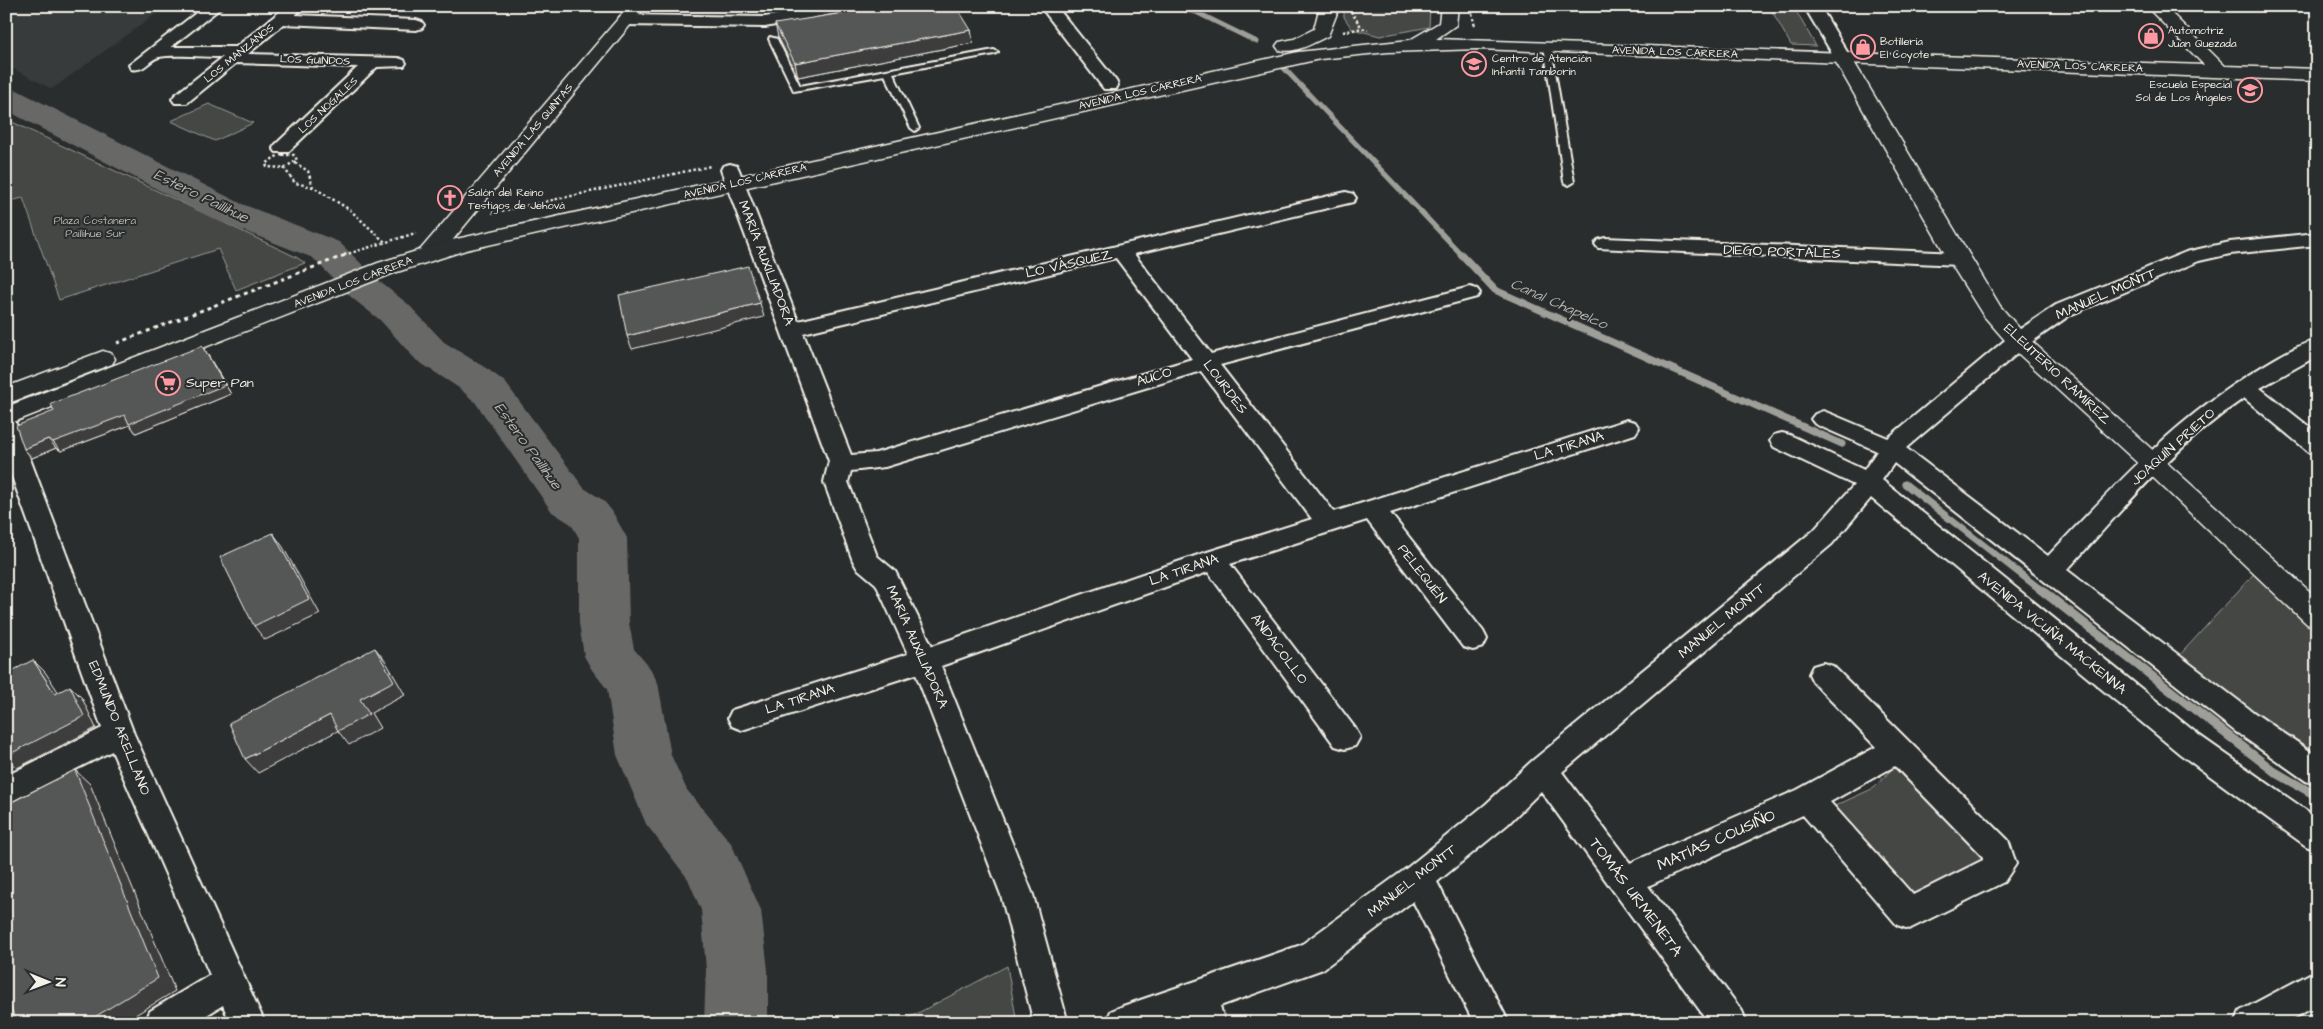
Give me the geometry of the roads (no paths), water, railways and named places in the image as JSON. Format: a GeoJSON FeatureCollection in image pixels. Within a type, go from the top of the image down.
{"type":"FeatureCollection","features":[{"type":"Feature","properties":{"kind":"main road"},"geometry":{"type":"LineString","coordinates":[[1417,43],[1447,25],[1450,6]]}},
{"type":"Feature","properties":{"kind":"main road"},"geometry":{"type":"LineString","coordinates":[[2154,6],[2220,71]]}},
{"type":"Feature","properties":{"kind":"main road","name":"AVENIDA LAS QUINTAS"},"geometry":{"type":"LineString","coordinates":[[429,254],[632,13]]}},
{"type":"Feature","properties":{"kind":"main road","name":"AVENIDA LOS CARRERA"},"geometry":{"type":"LineString","coordinates":[[378,255],[429,254],[915,128],[1299,43],[1343,21]]}},
{"type":"Feature","properties":{"kind":"main road"},"geometry":{"type":"LineString","coordinates":[[1343,21],[1386,45]]}},
{"type":"Feature","properties":{"kind":"main road","name":"AVENIDA LOS CARRERA"},"geometry":{"type":"LineString","coordinates":[[6,396],[378,255],[446,233],[732,176],[1298,57],[1386,45],[1417,43],[1478,44],[2317,75]]}},
{"type":"Feature","properties":{"kind":"main road","name":"ELEUTERIO RAMÍREZ"},"geometry":{"type":"LineString","coordinates":[[1842,57],[1959,260],[1991,310],[2018,341],[2152,462],[2317,616]]}},
{"type":"Feature","properties":{"kind":"main road","name":"AVENIDA LOS CARRERA"},"geometry":{"type":"LineString","coordinates":[[6,417],[302,285]]}},
{"type":"Feature","properties":{"kind":"street"},"geometry":{"type":"LineString","coordinates":[[137,65],[215,6]]}},
{"type":"Feature","properties":{"kind":"street","name":"LOS MANZANOS"},"geometry":{"type":"LineString","coordinates":[[181,99],[297,6]]}},
{"type":"Feature","properties":{"kind":"street"},"geometry":{"type":"LineString","coordinates":[[632,13],[765,22],[847,6]]}},
{"type":"Feature","properties":{"kind":"street"},"geometry":{"type":"LineString","coordinates":[[1048,6],[1110,85]]}},
{"type":"Feature","properties":{"kind":"street","name":"ELEUTERIO RAMÍREZ"},"geometry":{"type":"LineString","coordinates":[[1812,6],[1842,57]]}},
{"type":"Feature","properties":{"kind":"street"},"geometry":{"type":"LineString","coordinates":[[281,19],[416,25]]}},
{"type":"Feature","properties":{"kind":"street","name":"LOS GUINDOS"},"geometry":{"type":"LineString","coordinates":[[154,52],[398,63]]}},
{"type":"Feature","properties":{"kind":"street","name":"LOS NOGALES"},"geometry":{"type":"LineString","coordinates":[[282,148],[373,62]]}},
{"type":"Feature","properties":{"kind":"street","name":"MARÍA AUXILIADORA"},"geometry":{"type":"LineString","coordinates":[[732,176],[841,460],[836,482],[866,561],[886,578],[925,660],[1017,895],[1051,1023]]}},
{"type":"Feature","properties":{"kind":"street","name":"LO VÁSQUEZ"},"geometry":{"type":"LineString","coordinates":[[792,329],[1346,198]]}},
{"type":"Feature","properties":{"kind":"street","name":"MANUEL MONTT"},"geometry":{"type":"LineString","coordinates":[[1123,1023],[1204,1010],[1311,958],[1418,878],[1498,814],[1543,770],[1823,538],[1858,497],[1891,448],[2018,341],[2063,310],[2193,256],[2230,248],[2317,239]]}},
{"type":"Feature","properties":{"kind":"street","name":"DIEGO PORTALES"},"geometry":{"type":"LineString","coordinates":[[1605,244],[1959,260]]}},
{"type":"Feature","properties":{"kind":"street","name":"LOURDES"},"geometry":{"type":"LineString","coordinates":[[1122,252],[1328,522]]}},
{"type":"Feature","properties":{"kind":"street","name":"AUCO"},"geometry":{"type":"LineString","coordinates":[[841,460],[855,464],[877,461],[1206,362],[1470,293]]}},
{"type":"Feature","properties":{"kind":"street","name":"JOAQUÍN PRIETO"},"geometry":{"type":"LineString","coordinates":[[2049,572],[2152,462],[2202,418],[2245,387],[2290,359],[2317,347]]}},
{"type":"Feature","properties":{"kind":"street"},"geometry":{"type":"LineString","coordinates":[[2245,387],[2317,446]]}},
{"type":"Feature","properties":{"kind":"street"},"geometry":{"type":"LineString","coordinates":[[1823,419],[1891,448],[2246,723],[2317,772]]}},
{"type":"Feature","properties":{"kind":"street","name":"EDMUNDO ARELLANO"},"geometry":{"type":"LineString","coordinates":[[6,427],[119,734],[248,1023]]}},
{"type":"Feature","properties":{"kind":"street","name":"LA TIRANA"},"geometry":{"type":"LineString","coordinates":[[742,718],[925,660],[1328,522],[1627,428]]}},
{"type":"Feature","properties":{"kind":"street","name":"AVENIDA VICUÑA MACKENNA"},"geometry":{"type":"LineString","coordinates":[[1782,441],[1868,482],[2190,745],[2317,836]]}},
{"type":"Feature","properties":{"kind":"street","name":"PELEQUÉN"},"geometry":{"type":"LineString","coordinates":[[1372,508],[1473,639]]}},
{"type":"Feature","properties":{"kind":"street","name":"ANDACOLLO"},"geometry":{"type":"LineString","coordinates":[[1213,560],[1345,738]]}},
{"type":"Feature","properties":{"kind":"street"},"geometry":{"type":"LineString","coordinates":[[1808,799],[1909,914],[1993,872],[2000,864],[1997,850],[1823,674]]}},
{"type":"Feature","properties":{"kind":"street"},"geometry":{"type":"LineString","coordinates":[[6,791],[119,734]]}},
{"type":"Feature","properties":{"kind":"street","name":"MATÍAS COUSIÑO"},"geometry":{"type":"LineString","coordinates":[[1624,881],[1808,799],[1898,750]]}},
{"type":"Feature","properties":{"kind":"street","name":"TOMÁS URMENETA"},"geometry":{"type":"LineString","coordinates":[[1543,770],[1730,1023]]}},
{"type":"Feature","properties":{"kind":"street"},"geometry":{"type":"LineString","coordinates":[[1418,878],[1492,1023]]}},
{"type":"Feature","properties":{"kind":"street"},"geometry":{"type":"LineString","coordinates":[[162,1023],[230,982]]}},
{"type":"Feature","properties":{"kind":"street"},"geometry":{"type":"LineString","coordinates":[[2252,1023],[2317,986]]}},
{"type":"Feature","properties":{"kind":"lane"},"geometry":{"type":"LineString","coordinates":[[773,39],[797,89],[994,52]]}},
{"type":"Feature","properties":{"kind":"lane"},"geometry":{"type":"LineString","coordinates":[[1547,48],[1569,182]]}},
{"type":"Feature","properties":{"kind":"lane"},"geometry":{"type":"LineString","coordinates":[[888,72],[915,128]]}},
{"type":"Feature","properties":{"kind":"waterway","name":"Canal Chapelco"},"geometry":{"type":"LineString","coordinates":[[1166,6],[1196,12],[1257,42]]}},
{"type":"Feature","properties":{"kind":"waterway","name":"Canal Chapelco"},"geometry":{"type":"LineString","coordinates":[[1280,64],[1462,255]]}},
{"type":"Feature","properties":{"kind":"waterway","name":"Estero Paillihue"},"geometry":{"type":"LineString","coordinates":[[6,97],[229,212],[326,250],[366,290],[394,312],[430,351],[474,379],[490,392],[568,500],[587,512],[596,523],[603,538],[604,623],[610,656],[632,683],[644,755],[666,806],[710,862],[731,910],[737,970],[736,1023]]}},
{"type":"Feature","properties":{"kind":"waterway","name":"Canal Chapelco"},"geometry":{"type":"LineString","coordinates":[[1461,254],[1495,290],[1842,444]]}},
{"type":"Feature","properties":{"kind":"waterway"},"geometry":{"type":"LineString","coordinates":[[1905,484],[2041,590]]}},
{"type":"Feature","properties":{"kind":"waterway"},"geometry":{"type":"LineString","coordinates":[[2040,589],[2275,772],[2317,796]]}},
{"type":"Feature","properties":{"kind":"place","name":"Automotriz Juan Quezada"},"geometry":{"type":"Point","coordinates":[2151,36]}},
{"type":"Feature","properties":{"kind":"place","name":"Botillería El Coyote"},"geometry":{"type":"Point","coordinates":[1863,47]}},
{"type":"Feature","properties":{"kind":"place","name":"Centro de Atención Infantil Tamborín"},"geometry":{"type":"Point","coordinates":[1474,64]}},
{"type":"Feature","properties":{"kind":"place","name":"Escuela Especial Sol de Los Ángeles"},"geometry":{"type":"Point","coordinates":[2250,90]}},
{"type":"Feature","properties":{"kind":"place","name":"Salón del Reino Testigos de Jehová"},"geometry":{"type":"Point","coordinates":[450,198]}},
{"type":"Feature","properties":{"kind":"place","name":"Super Pan"},"geometry":{"type":"Point","coordinates":[168,383]}},
{"type":"Feature","properties":{"kind":"park label","name":"Plaza Costanera Paillihue Sur"},"geometry":{"type":"Point","coordinates":[95,226]}}]}
